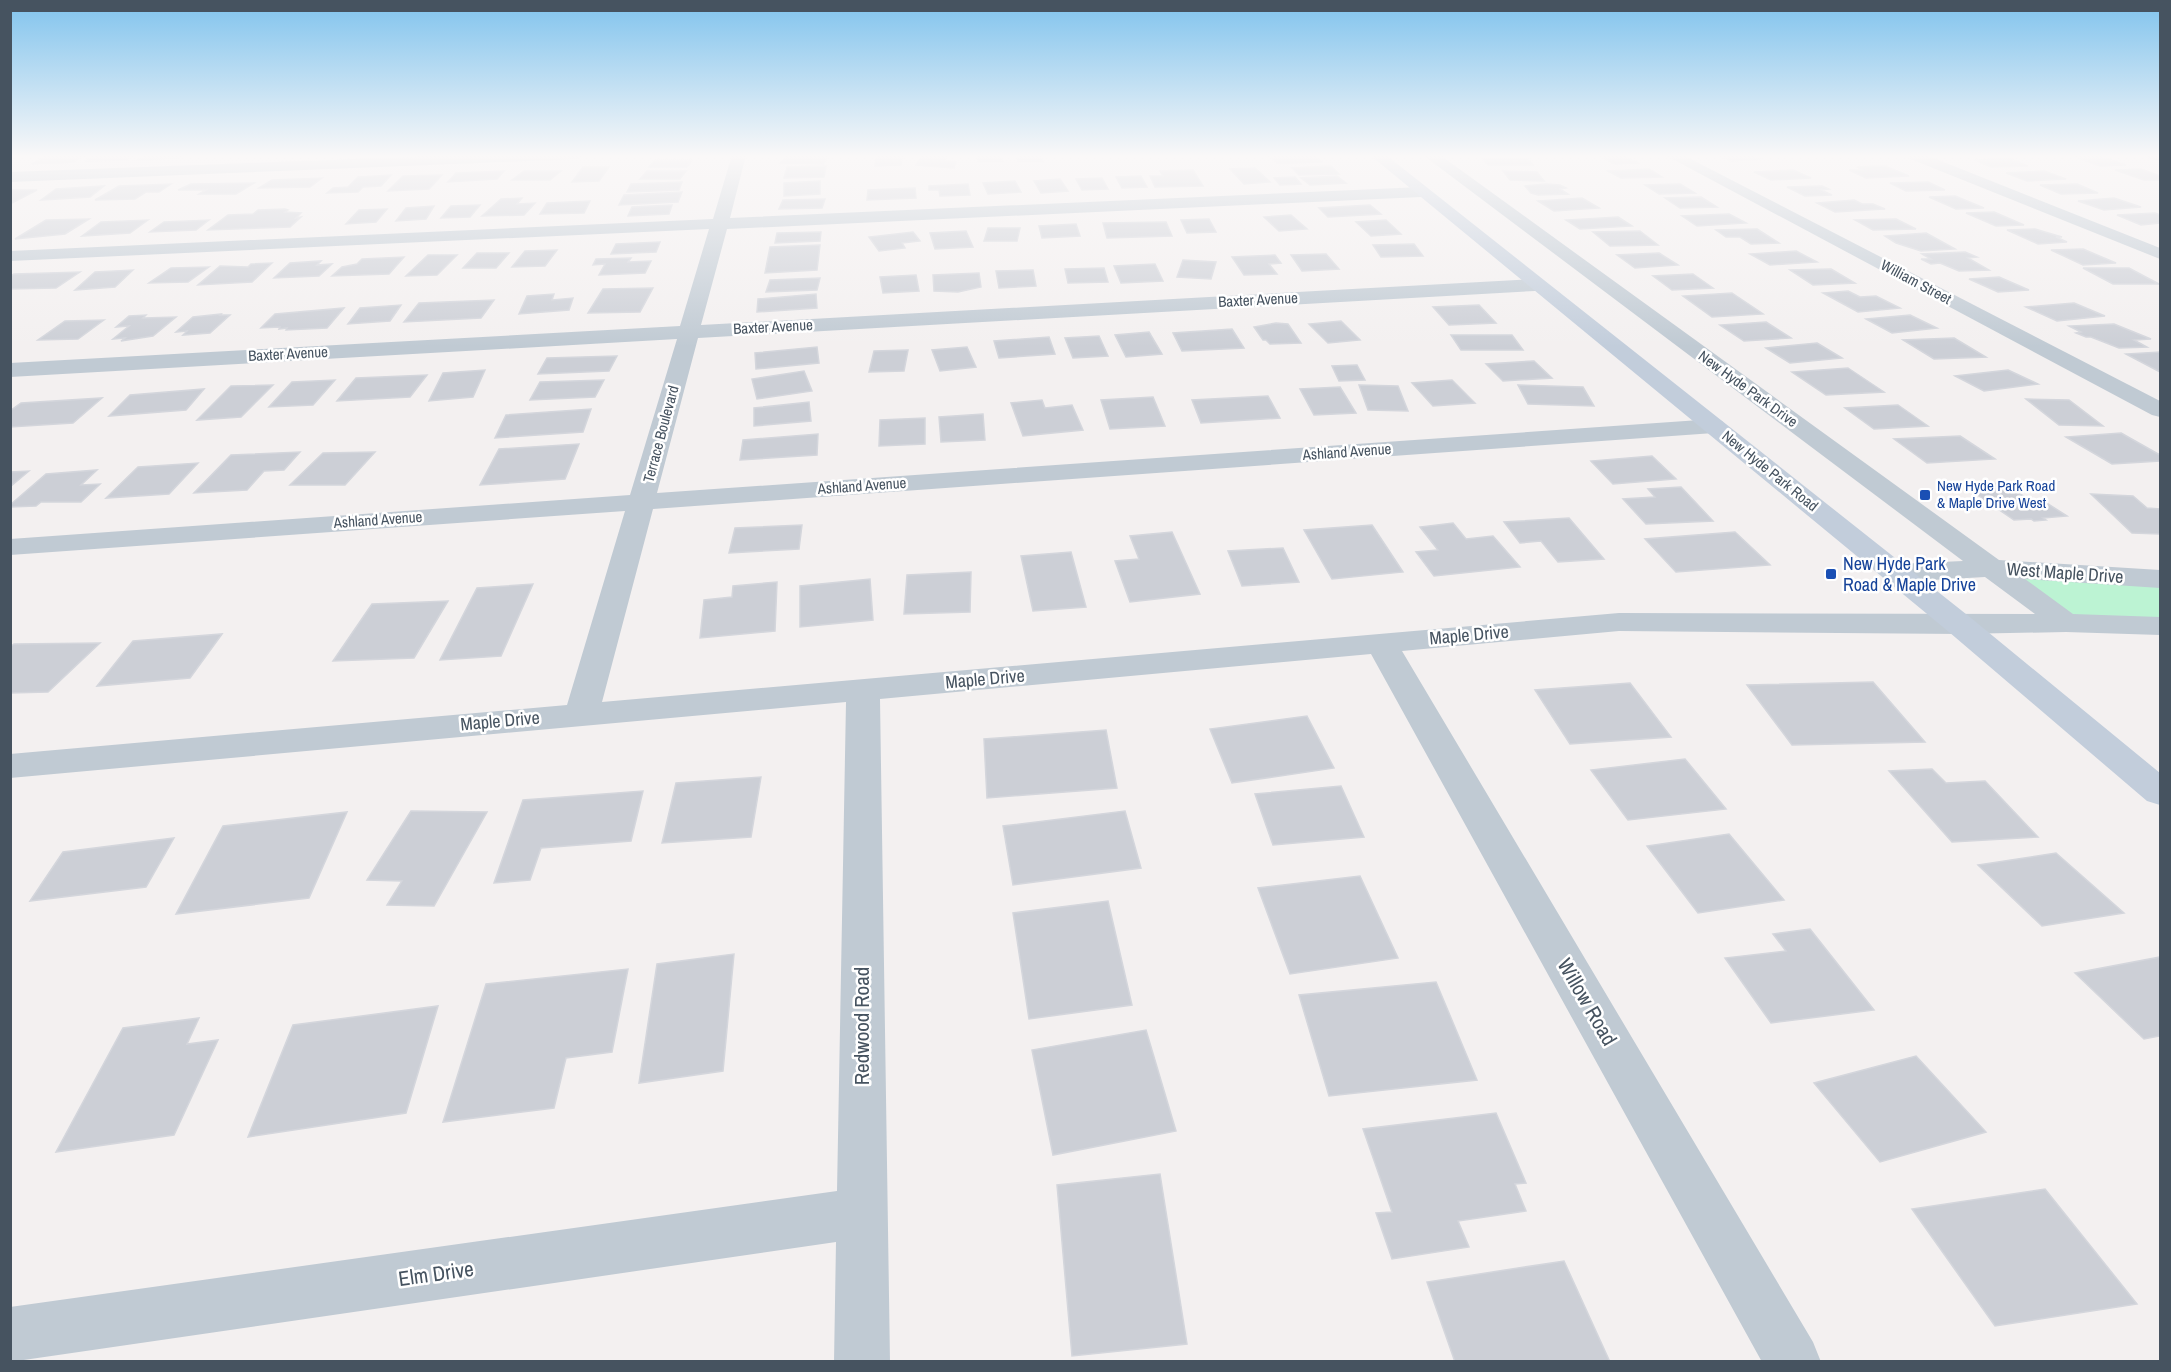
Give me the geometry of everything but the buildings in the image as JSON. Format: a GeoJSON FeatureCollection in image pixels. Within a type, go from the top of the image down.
{"type":"FeatureCollection","features":[{"type":"Feature","properties":{"kind":"main road","name":"New Hyde Park Road"},"geometry":{"type":"LineString","coordinates":[[1454,219],[1897,573],[2160,792]]}},
{"type":"Feature","properties":{"kind":"street","name":"Terrace Boulevard"},"geometry":{"type":"LineString","coordinates":[[582,713],[721,219]]}},
{"type":"Feature","properties":{"kind":"street"},"geometry":{"type":"LineString","coordinates":[[10,256],[810,219]]}},
{"type":"Feature","properties":{"kind":"street","name":"New Hyde Park Drive"},"geometry":{"type":"LineString","coordinates":[[1517,219],[2066,623]]}},
{"type":"Feature","properties":{"kind":"street","name":"William Street"},"geometry":{"type":"LineString","coordinates":[[1795,219],[2160,410]]}},
{"type":"Feature","properties":{"kind":"street"},"geometry":{"type":"LineString","coordinates":[[2073,219],[2160,254]]}},
{"type":"Feature","properties":{"kind":"street","name":"Baxter Avenue"},"geometry":{"type":"LineString","coordinates":[[10,370],[1535,285]]}},
{"type":"Feature","properties":{"kind":"street","name":"Ashland Avenue"},"geometry":{"type":"LineString","coordinates":[[10,547],[1714,426]]}},
{"type":"Feature","properties":{"kind":"street","name":"West Maple Drive"},"geometry":{"type":"LineString","coordinates":[[1897,573],[1992,568],[2160,579]]}},
{"type":"Feature","properties":{"kind":"street","name":"Maple Drive"},"geometry":{"type":"LineString","coordinates":[[10,766],[582,713],[1619,622],[1960,625]]}},
{"type":"Feature","properties":{"kind":"street"},"geometry":{"type":"LineString","coordinates":[[1960,625],[2066,623],[2160,626]]}},
{"type":"Feature","properties":{"kind":"street","name":"Willow Road"},"geometry":{"type":"LineString","coordinates":[[1381,643],[1793,1362]]}},
{"type":"Feature","properties":{"kind":"street","name":"Redwood Road"},"geometry":{"type":"LineString","coordinates":[[862,1362],[863,690]]}},
{"type":"Feature","properties":{"kind":"street","name":"Elm Drive"},"geometry":{"type":"LineString","coordinates":[[10,1335],[861,1213]]}},
{"type":"Feature","properties":{"kind":"green space"},"geometry":{"type":"Polygon","coordinates":[[[2004,572],[2160,583],[2160,622],[2071,619],[2004,572]]]}},
{"type":"Feature","properties":{"kind":"place","name":"New Hyde Park Road & Maple Drive West"},"geometry":{"type":"Point","coordinates":[1925,495]}},
{"type":"Feature","properties":{"kind":"place","name":"New Hyde Park Road & Maple Drive"},"geometry":{"type":"Point","coordinates":[1831,574]}}]}
